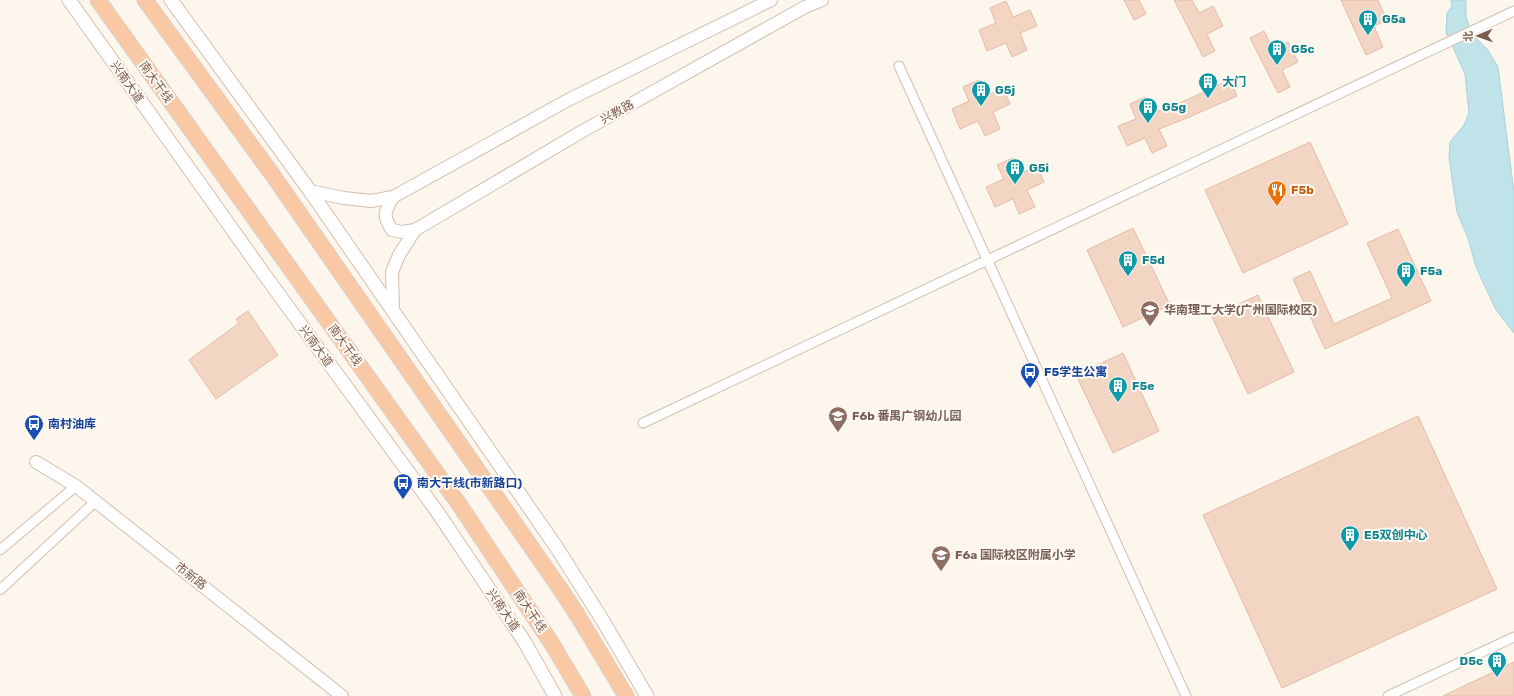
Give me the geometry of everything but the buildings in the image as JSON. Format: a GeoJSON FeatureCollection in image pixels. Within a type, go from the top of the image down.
{"type":"FeatureCollection","features":[{"type":"Feature","properties":{"kind":"highway","name":"南大干线"},"geometry":{"type":"LineString","coordinates":[[98,0],[461,506],[552,644],[583,696]]}},
{"type":"Feature","properties":{"kind":"highway"},"geometry":{"type":"LineString","coordinates":[[145,0],[272,174],[561,590],[626,696]]}},
{"type":"Feature","properties":{"kind":"highway"},"geometry":{"type":"LineString","coordinates":[[552,644],[576,696]]}},
{"type":"Feature","properties":{"kind":"main road","name":"兴南大道"},"geometry":{"type":"LineString","coordinates":[[69,0],[264,275],[436,510],[524,641],[555,696]]}},
{"type":"Feature","properties":{"kind":"main road"},"geometry":{"type":"LineString","coordinates":[[171,0],[310,191],[557,548],[603,621],[647,696]]}},
{"type":"Feature","properties":{"kind":"street"},"geometry":{"type":"LineString","coordinates":[[310,191],[344,198],[371,201],[393,197],[568,100],[771,0]]}},
{"type":"Feature","properties":{"kind":"street","name":"兴教路"},"geometry":{"type":"LineString","coordinates":[[415,230],[581,132],[805,7],[822,0]]}},
{"type":"Feature","properties":{"kind":"street"},"geometry":{"type":"LineString","coordinates":[[643,423],[1514,11]]}},
{"type":"Feature","properties":{"kind":"street"},"geometry":{"type":"LineString","coordinates":[[900,66],[1186,696]]}},
{"type":"Feature","properties":{"kind":"street"},"geometry":{"type":"LineString","coordinates":[[393,197],[386,210],[385,220],[392,230],[402,232],[415,230]]}},
{"type":"Feature","properties":{"kind":"street"},"geometry":{"type":"LineString","coordinates":[[393,310],[392,272],[399,255],[415,230]]}},
{"type":"Feature","properties":{"kind":"street","name":"市新路"},"geometry":{"type":"LineString","coordinates":[[36,462],[76,486],[96,501],[342,696]]}},
{"type":"Feature","properties":{"kind":"street"},"geometry":{"type":"LineString","coordinates":[[0,550],[76,486]]}},
{"type":"Feature","properties":{"kind":"street"},"geometry":{"type":"LineString","coordinates":[[0,590],[96,501]]}},
{"type":"Feature","properties":{"kind":"street"},"geometry":{"type":"LineString","coordinates":[[1388,696],[1514,637]]}},
{"type":"Feature","properties":{"kind":"water"},"geometry":{"type":"Polygon","coordinates":[[[1451,0],[1466,0],[1466,17],[1472,34],[1487,49],[1498,67],[1514,193],[1514,333],[1496,310],[1476,267],[1468,238],[1457,212],[1449,158],[1450,142],[1464,125],[1469,113],[1465,74],[1446,32],[1447,13],[1452,6],[1451,0]]]}},
{"type":"Feature","properties":{"kind":"place","name":"G5a"},"geometry":{"type":"Point","coordinates":[1368,36]}},
{"type":"Feature","properties":{"kind":"place","name":"G5c"},"geometry":{"type":"Point","coordinates":[1277,66]}},
{"type":"Feature","properties":{"kind":"place","name":"大门"},"geometry":{"type":"Point","coordinates":[1208,99]}},
{"type":"Feature","properties":{"kind":"place","name":"G5j"},"geometry":{"type":"Point","coordinates":[981,107]}},
{"type":"Feature","properties":{"kind":"place","name":"G5g"},"geometry":{"type":"Point","coordinates":[1148,124]}},
{"type":"Feature","properties":{"kind":"place","name":"G5i"},"geometry":{"type":"Point","coordinates":[1015,185]}},
{"type":"Feature","properties":{"kind":"place","name":"F5b"},"geometry":{"type":"Point","coordinates":[1277,207]}},
{"type":"Feature","properties":{"kind":"place","name":"F5d"},"geometry":{"type":"Point","coordinates":[1128,277]}},
{"type":"Feature","properties":{"kind":"place","name":"F5a"},"geometry":{"type":"Point","coordinates":[1406,288]}},
{"type":"Feature","properties":{"kind":"place","name":"华南理工大学(广州国际校区)"},"geometry":{"type":"Point","coordinates":[1150,327]}},
{"type":"Feature","properties":{"kind":"place","name":"F5学生公寓"},"geometry":{"type":"Point","coordinates":[1030,389]}},
{"type":"Feature","properties":{"kind":"place","name":"F5e"},"geometry":{"type":"Point","coordinates":[1118,403]}},
{"type":"Feature","properties":{"kind":"place","name":"F6b 番禺广钢幼儿园"},"geometry":{"type":"Point","coordinates":[838,433]}},
{"type":"Feature","properties":{"kind":"place","name":"南村油库"},"geometry":{"type":"Point","coordinates":[34,441]}},
{"type":"Feature","properties":{"kind":"place","name":"南大干线(市新路口)"},"geometry":{"type":"Point","coordinates":[403,500]}},
{"type":"Feature","properties":{"kind":"place","name":"E5双创中心"},"geometry":{"type":"Point","coordinates":[1350,552]}},
{"type":"Feature","properties":{"kind":"place","name":"F6a 国际校区附属小学"},"geometry":{"type":"Point","coordinates":[941,572]}},
{"type":"Feature","properties":{"kind":"place","name":"D5c"},"geometry":{"type":"Point","coordinates":[1497,678]}}]}
